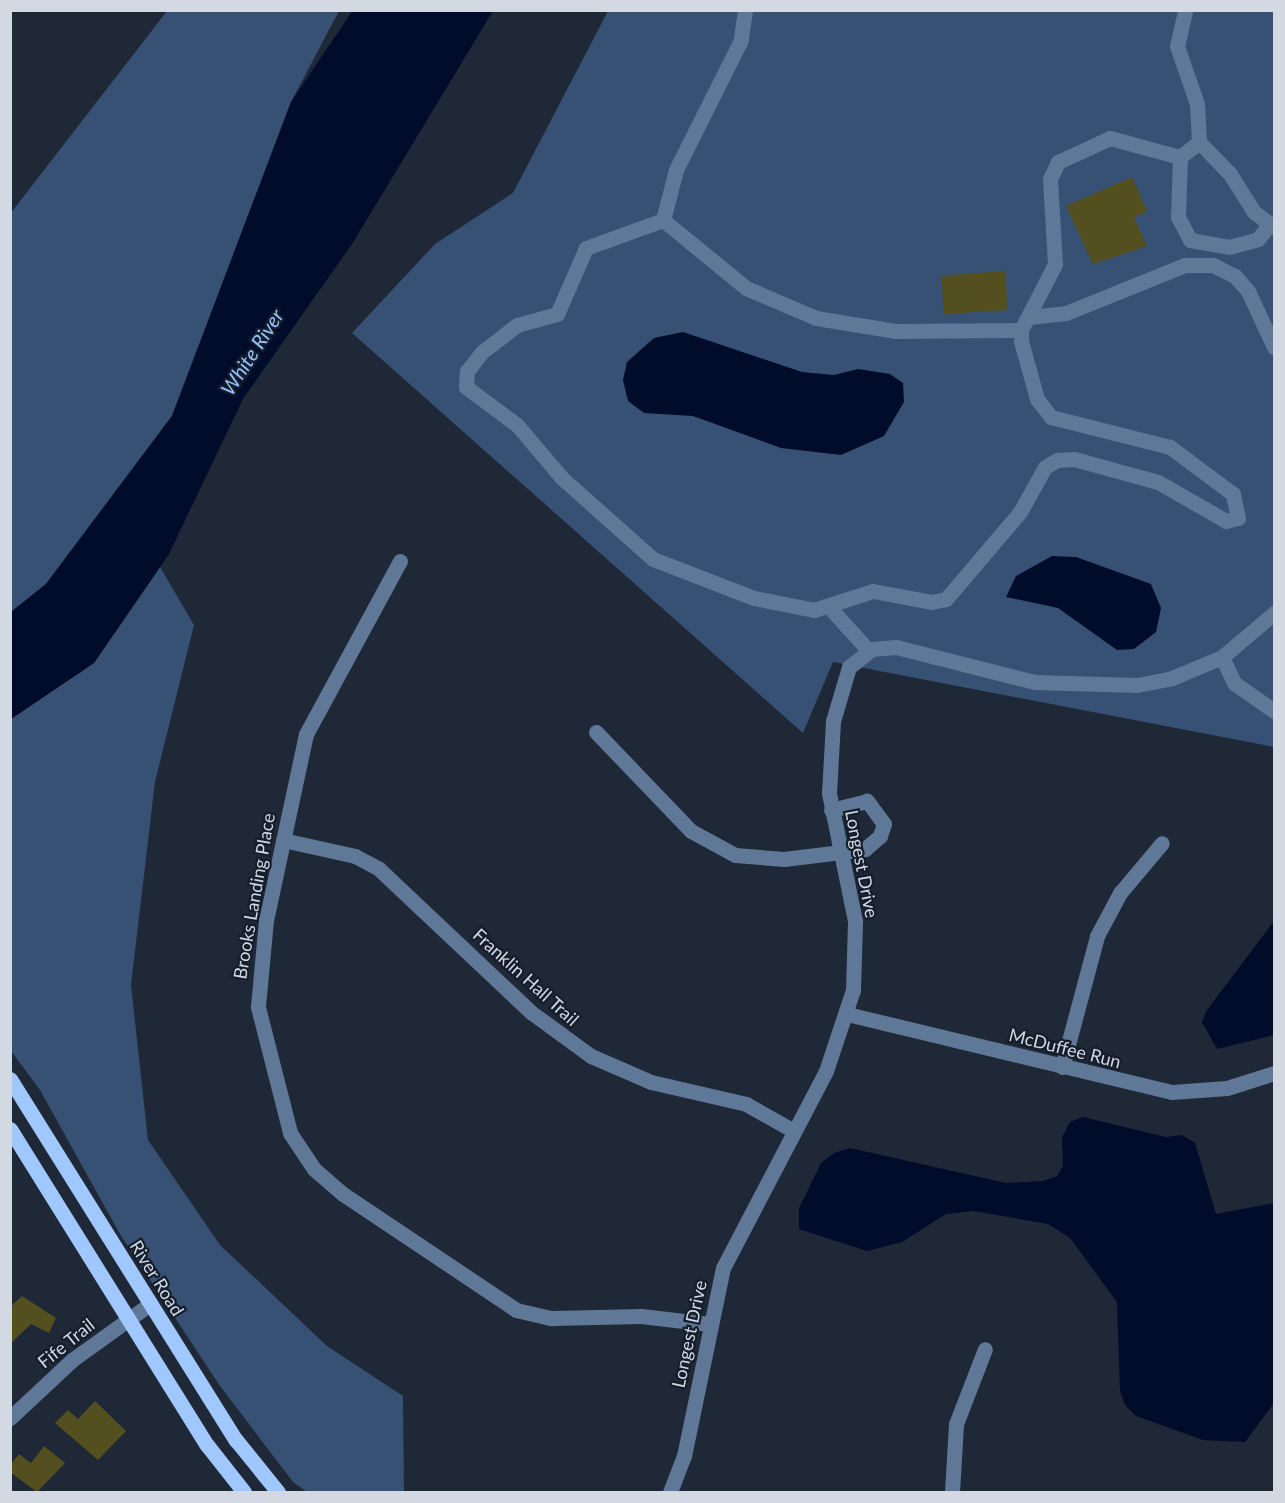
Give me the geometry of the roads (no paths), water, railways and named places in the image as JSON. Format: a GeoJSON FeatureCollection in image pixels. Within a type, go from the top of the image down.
{"type":"FeatureCollection","features":[{"type":"Feature","properties":{"kind":"main road","name":"River Road"},"geometry":{"type":"LineString","coordinates":[[10,1079],[236,1440],[278,1492]]}},
{"type":"Feature","properties":{"kind":"main road"},"geometry":{"type":"LineString","coordinates":[[10,1129],[129,1319],[244,1492]]}},
{"type":"Feature","properties":{"kind":"street"},"geometry":{"type":"LineString","coordinates":[[663,220],[676,170],[738,50],[745,10]]}},
{"type":"Feature","properties":{"kind":"street"},"geometry":{"type":"LineString","coordinates":[[1185,10],[1177,46],[1197,104],[1199,142],[1271,226],[1258,238],[1229,247],[1190,240],[1178,217],[1180,157],[1199,142]]}},
{"type":"Feature","properties":{"kind":"street"},"geometry":{"type":"LineString","coordinates":[[663,220],[586,248],[557,314],[517,325],[482,352],[467,371],[465,387],[517,425],[562,478],[653,559],[784,606],[830,608],[873,591],[931,602],[946,598],[1020,512],[1045,467],[1057,460],[1158,482],[1226,521],[1238,518],[1233,494],[1170,447],[1051,417],[1037,399],[1021,330],[1055,264],[1050,179],[1058,162],[1087,144],[1118,137],[1180,157]]}},
{"type":"Feature","properties":{"kind":"street"},"geometry":{"type":"LineString","coordinates":[[663,220],[746,288],[816,318],[895,331],[1021,330]]}},
{"type":"Feature","properties":{"kind":"street"},"geometry":{"type":"LineString","coordinates":[[1029,316],[1066,313],[1185,265],[1213,265],[1235,276],[1248,291],[1275,347]]}},
{"type":"Feature","properties":{"kind":"street","name":"Brooks Landing Place"},"geometry":{"type":"LineString","coordinates":[[400,561],[306,734],[283,840],[257,977],[258,1007],[290,1132],[314,1169],[516,1310],[552,1318],[641,1316],[710,1324]]}},
{"type":"Feature","properties":{"kind":"street"},"geometry":{"type":"LineString","coordinates":[[830,608],[869,651],[896,647],[1005,676],[1100,687],[1172,678],[1222,657],[1275,613]]}},
{"type":"Feature","properties":{"kind":"street","name":"Longest Drive"},"geometry":{"type":"LineString","coordinates":[[670,1492],[684,1456],[710,1324],[734,1239],[794,1131],[847,1014],[856,960],[855,921],[831,810],[833,721],[849,667],[869,651]]}},
{"type":"Feature","properties":{"kind":"street"},"geometry":{"type":"LineString","coordinates":[[1222,657],[1234,683],[1275,711]]}},
{"type":"Feature","properties":{"kind":"street"},"geometry":{"type":"LineString","coordinates":[[596,732],[691,831],[711,844],[758,859],[840,851],[875,843],[884,824],[867,801],[831,810]]}},
{"type":"Feature","properties":{"kind":"street","name":"Franklin Hall Trail"},"geometry":{"type":"LineString","coordinates":[[283,840],[346,853],[379,869],[532,1013],[591,1056],[651,1082],[746,1104],[794,1131]]}},
{"type":"Feature","properties":{"kind":"street"},"geometry":{"type":"LineString","coordinates":[[1062,1067],[1097,936],[1120,892],[1162,843]]}},
{"type":"Feature","properties":{"kind":"street","name":"McDuffee Run"},"geometry":{"type":"LineString","coordinates":[[847,1014],[1172,1092],[1227,1088],[1275,1073]]}},
{"type":"Feature","properties":{"kind":"street","name":"Fife Trail"},"geometry":{"type":"LineString","coordinates":[[10,1418],[72,1360],[150,1304]]}},
{"type":"Feature","properties":{"kind":"street"},"geometry":{"type":"LineString","coordinates":[[952,1492],[956,1424],[985,1349]]}},
{"type":"Feature","properties":{"kind":"water","name":"White River"},"geometry":{"type":"Polygon","coordinates":[[[353,10],[493,11],[352,244],[243,399],[169,554],[94,663],[11,719],[11,612],[46,584],[172,416],[291,102],[353,10]]]}},
{"type":"Feature","properties":{"kind":"water"},"geometry":{"type":"Polygon","coordinates":[[[683,332],[802,372],[834,375],[858,369],[890,374],[903,383],[904,402],[884,436],[841,455],[781,448],[693,416],[644,413],[628,401],[623,380],[627,362],[654,338],[683,332]]]}},
{"type":"Feature","properties":{"kind":"water"},"geometry":{"type":"Polygon","coordinates":[[[1052,556],[1076,557],[1151,584],[1161,608],[1156,632],[1134,649],[1117,650],[1058,608],[1006,597],[1016,576],[1052,556]]]}},
{"type":"Feature","properties":{"kind":"water"},"geometry":{"type":"Polygon","coordinates":[[[1274,921],[1274,1035],[1217,1049],[1202,1022],[1207,1010],[1274,921]]]}},
{"type":"Feature","properties":{"kind":"water"},"geometry":{"type":"Polygon","coordinates":[[[1083,1117],[1166,1137],[1182,1135],[1195,1143],[1216,1214],[1274,1203],[1274,1403],[1245,1442],[1203,1440],[1136,1416],[1125,1405],[1120,1391],[1117,1302],[1070,1238],[1048,1224],[973,1211],[946,1214],[902,1242],[867,1251],[799,1229],[799,1208],[821,1163],[834,1153],[850,1148],[1006,1183],[1043,1181],[1057,1176],[1063,1166],[1062,1137],[1070,1122],[1083,1117]]]}}]}
